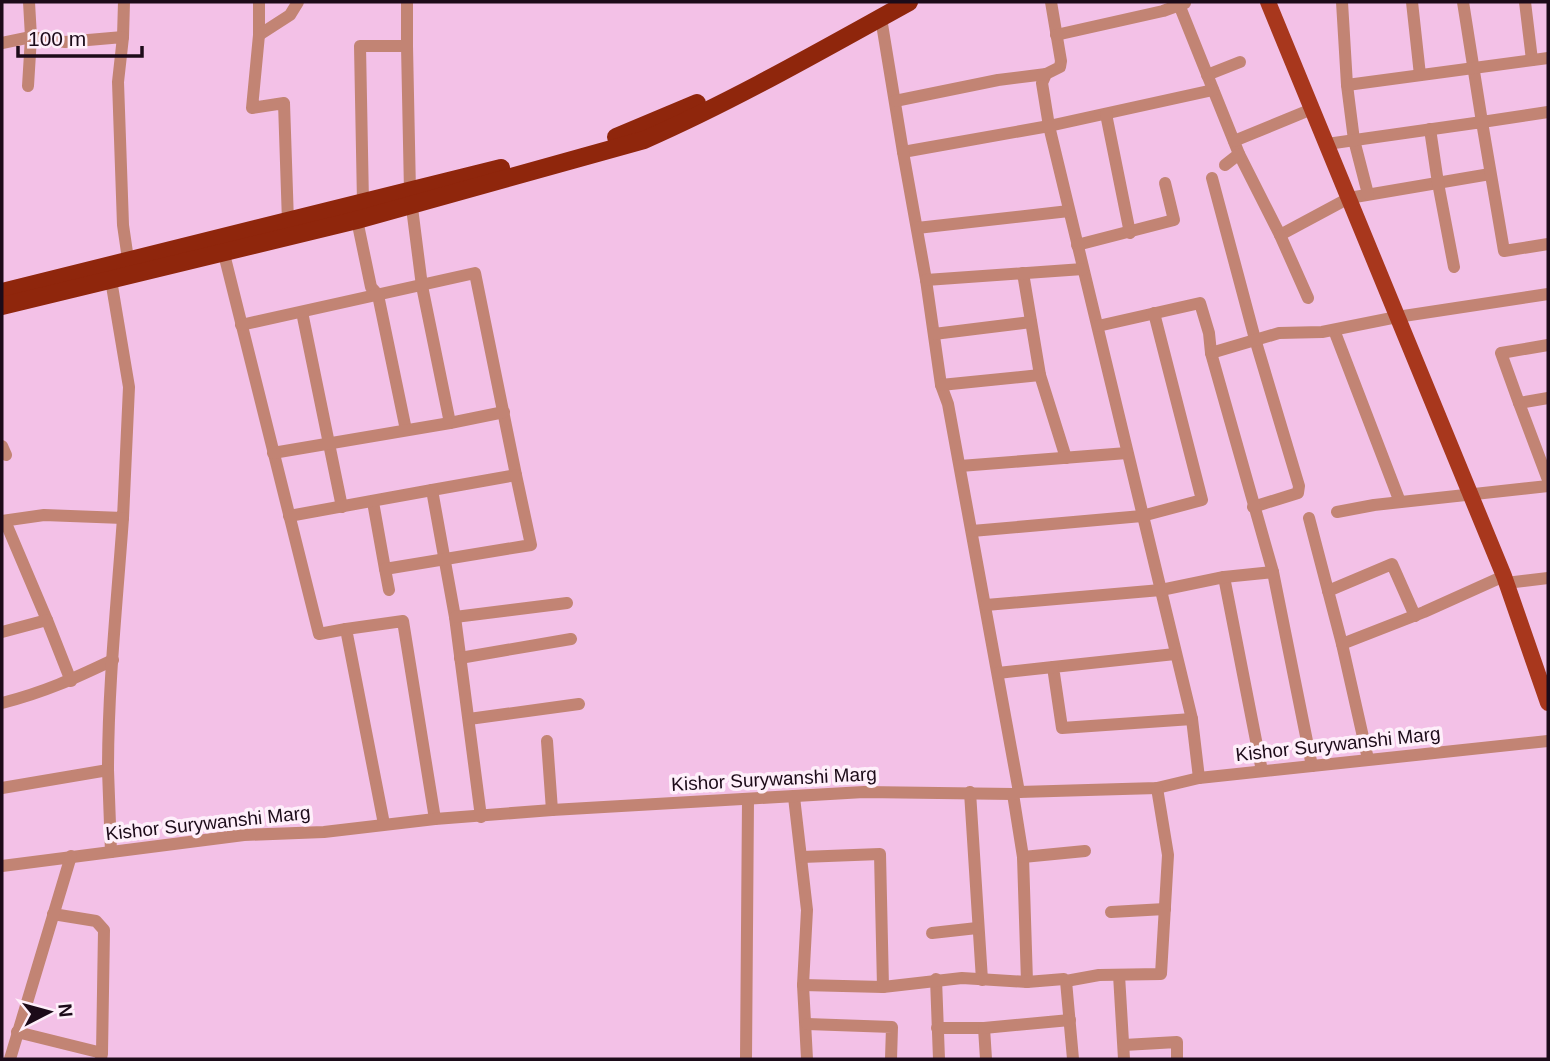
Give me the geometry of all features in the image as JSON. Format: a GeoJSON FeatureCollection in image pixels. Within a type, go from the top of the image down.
{"type":"FeatureCollection","features":[{"type":"Feature","properties":{"kind":"highway"},"geometry":{"type":"LineString","coordinates":[[2,292],[57,286],[110,274],[411,198],[633,131],[744,81],[884,10],[909,2]]}},
{"type":"Feature","properties":{"kind":"highway"},"geometry":{"type":"LineString","coordinates":[[222,245],[288,222],[360,211]]}},
{"type":"Feature","properties":{"kind":"highway"},"geometry":{"type":"LineString","coordinates":[[2,306],[57,286]]}},
{"type":"Feature","properties":{"kind":"main road"},"geometry":{"type":"LineString","coordinates":[[1268,2],[1505,579],[1548,704]]}},
{"type":"Feature","properties":{"kind":"street"},"geometry":{"type":"LineString","coordinates":[[28,86],[31,37],[29,2]]}},
{"type":"Feature","properties":{"kind":"street"},"geometry":{"type":"LineString","coordinates":[[124,2],[118,82],[123,225],[129,269]]}},
{"type":"Feature","properties":{"kind":"street"},"geometry":{"type":"LineString","coordinates":[[259,2],[259,35],[252,108],[284,103],[288,222]]}},
{"type":"Feature","properties":{"kind":"street"},"geometry":{"type":"LineString","coordinates":[[259,35],[290,15],[298,2]]}},
{"type":"Feature","properties":{"kind":"street"},"geometry":{"type":"LineString","coordinates":[[407,2],[411,198],[422,286],[450,423]]}},
{"type":"Feature","properties":{"kind":"street"},"geometry":{"type":"LineString","coordinates":[[895,101],[998,80],[1046,74],[1061,65],[1051,2]]}},
{"type":"Feature","properties":{"kind":"street"},"geometry":{"type":"LineString","coordinates":[[1342,2],[1347,85],[1354,140],[1368,194]]}},
{"type":"Feature","properties":{"kind":"street"},"geometry":{"type":"LineString","coordinates":[[1412,2],[1420,75]]}},
{"type":"Feature","properties":{"kind":"street"},"geometry":{"type":"LineString","coordinates":[[1464,2],[1472,68],[1504,251],[1548,244]]}},
{"type":"Feature","properties":{"kind":"street"},"geometry":{"type":"LineString","coordinates":[[1525,2],[1532,60]]}},
{"type":"Feature","properties":{"kind":"street"},"geometry":{"type":"LineString","coordinates":[[1056,35],[1163,11],[1182,3],[1207,75],[1237,147],[1308,298]]}},
{"type":"Feature","properties":{"kind":"street"},"geometry":{"type":"LineString","coordinates":[[884,10],[892,94],[926,280],[941,385],[948,404],[986,606],[1016,793],[1023,858],[1027,982]]}},
{"type":"Feature","properties":{"kind":"street"},"geometry":{"type":"LineString","coordinates":[[2,43],[31,37],[65,42],[123,37]]}},
{"type":"Feature","properties":{"kind":"street"},"geometry":{"type":"LineString","coordinates":[[406,430],[378,295],[371,287],[360,211],[360,46],[407,46]]}},
{"type":"Feature","properties":{"kind":"street"},"geometry":{"type":"LineString","coordinates":[[1347,85],[1548,58]]}},
{"type":"Feature","properties":{"kind":"street"},"geometry":{"type":"LineString","coordinates":[[1207,75],[1240,62]]}},
{"type":"Feature","properties":{"kind":"street"},"geometry":{"type":"LineString","coordinates":[[1046,74],[1042,83],[1049,127],[1192,719],[1199,779]]}},
{"type":"Feature","properties":{"kind":"street"},"geometry":{"type":"LineString","coordinates":[[903,152],[1049,127],[1213,90]]}},
{"type":"Feature","properties":{"kind":"street"},"geometry":{"type":"LineString","coordinates":[[1225,165],[1237,147],[1312,109]]}},
{"type":"Feature","properties":{"kind":"street"},"geometry":{"type":"LineString","coordinates":[[1327,144],[1548,112]]}},
{"type":"Feature","properties":{"kind":"street"},"geometry":{"type":"LineString","coordinates":[[1106,114],[1130,233]]}},
{"type":"Feature","properties":{"kind":"street"},"geometry":{"type":"LineString","coordinates":[[1430,129],[1454,267]]}},
{"type":"Feature","properties":{"kind":"street"},"geometry":{"type":"LineString","coordinates":[[1280,234],[1349,198],[1490,174]]}},
{"type":"Feature","properties":{"kind":"street"},"geometry":{"type":"LineString","coordinates":[[1212,178],[1255,339],[1299,485],[1297,493],[1253,507]]}},
{"type":"Feature","properties":{"kind":"street"},"geometry":{"type":"LineString","coordinates":[[1077,245],[1174,220],[1165,183]]}},
{"type":"Feature","properties":{"kind":"street"},"geometry":{"type":"LineString","coordinates":[[917,228],[1069,211]]}},
{"type":"Feature","properties":{"kind":"street"},"geometry":{"type":"LineString","coordinates":[[222,245],[319,634],[403,621],[435,819]]}},
{"type":"Feature","properties":{"kind":"street"},"geometry":{"type":"LineString","coordinates":[[926,280],[1083,269]]}},
{"type":"Feature","properties":{"kind":"street"},"geometry":{"type":"LineString","coordinates":[[241,325],[475,273],[531,545],[385,569]]}},
{"type":"Feature","properties":{"kind":"street"},"geometry":{"type":"LineString","coordinates":[[1023,273],[1040,375],[1066,458]]}},
{"type":"Feature","properties":{"kind":"street"},"geometry":{"type":"LineString","coordinates":[[110,274],[129,387],[123,518],[108,697],[111,852]]}},
{"type":"Feature","properties":{"kind":"street"},"geometry":{"type":"LineString","coordinates":[[1211,353],[1279,333],[1307,334],[1548,294]]}},
{"type":"Feature","properties":{"kind":"street"},"geometry":{"type":"LineString","coordinates":[[1098,326],[1200,303],[1209,333],[1211,353],[1273,572],[1312,766]]}},
{"type":"Feature","properties":{"kind":"street"},"geometry":{"type":"LineString","coordinates":[[302,312],[342,507]]}},
{"type":"Feature","properties":{"kind":"street"},"geometry":{"type":"LineString","coordinates":[[972,531],[1142,516],[1202,500],[1154,313]]}},
{"type":"Feature","properties":{"kind":"street"},"geometry":{"type":"LineString","coordinates":[[934,334],[1031,322]]}},
{"type":"Feature","properties":{"kind":"street"},"geometry":{"type":"LineString","coordinates":[[1334,330],[1400,502]]}},
{"type":"Feature","properties":{"kind":"street"},"geometry":{"type":"LineString","coordinates":[[1548,345],[1501,353],[1548,480]]}},
{"type":"Feature","properties":{"kind":"street"},"geometry":{"type":"LineString","coordinates":[[941,385],[1040,375]]}},
{"type":"Feature","properties":{"kind":"street"},"geometry":{"type":"LineString","coordinates":[[1519,403],[1548,398]]}},
{"type":"Feature","properties":{"kind":"street"},"geometry":{"type":"LineString","coordinates":[[273,453],[504,412]]}},
{"type":"Feature","properties":{"kind":"street"},"geometry":{"type":"LineString","coordinates":[[960,466],[1127,453]]}},
{"type":"Feature","properties":{"kind":"street"},"geometry":{"type":"LineString","coordinates":[[289,516],[516,475]]}},
{"type":"Feature","properties":{"kind":"street"},"geometry":{"type":"LineString","coordinates":[[1336,512],[1400,502],[1548,486]]}},
{"type":"Feature","properties":{"kind":"street"},"geometry":{"type":"LineString","coordinates":[[432,490],[455,617],[481,817]]}},
{"type":"Feature","properties":{"kind":"street"},"geometry":{"type":"LineString","coordinates":[[373,502],[388,590]]}},
{"type":"Feature","properties":{"kind":"street"},"geometry":{"type":"LineString","coordinates":[[71,681],[3,521],[44,515],[123,518]]}},
{"type":"Feature","properties":{"kind":"street"},"geometry":{"type":"LineString","coordinates":[[1309,518],[1368,759]]}},
{"type":"Feature","properties":{"kind":"street"},"geometry":{"type":"LineString","coordinates":[[1328,591],[1392,564],[1415,616]]}},
{"type":"Feature","properties":{"kind":"street"},"geometry":{"type":"LineString","coordinates":[[986,606],[1161,590],[1273,572]]}},
{"type":"Feature","properties":{"kind":"street"},"geometry":{"type":"LineString","coordinates":[[1224,578],[1262,772]]}},
{"type":"Feature","properties":{"kind":"street"},"geometry":{"type":"LineString","coordinates":[[1342,644],[1505,579],[1548,578]]}},
{"type":"Feature","properties":{"kind":"street"},"geometry":{"type":"LineString","coordinates":[[455,617],[567,603]]}},
{"type":"Feature","properties":{"kind":"street"},"geometry":{"type":"LineString","coordinates":[[2,632],[47,620]]}},
{"type":"Feature","properties":{"kind":"street"},"geometry":{"type":"LineString","coordinates":[[346,629],[384,824]]}},
{"type":"Feature","properties":{"kind":"street"},"geometry":{"type":"LineString","coordinates":[[460,658],[570,639]]}},
{"type":"Feature","properties":{"kind":"street"},"geometry":{"type":"LineString","coordinates":[[998,673],[1175,654]]}},
{"type":"Feature","properties":{"kind":"street"},"geometry":{"type":"LineString","coordinates":[[2,703],[71,681],[113,660]]}},
{"type":"Feature","properties":{"kind":"street"},"geometry":{"type":"LineString","coordinates":[[1053,667],[1062,728],[1192,719]]}},
{"type":"Feature","properties":{"kind":"street"},"geometry":{"type":"LineString","coordinates":[[469,719],[579,704]]}},
{"type":"Feature","properties":{"kind":"street"},"geometry":{"type":"LineString","coordinates":[[547,741],[552,810]]}},
{"type":"Feature","properties":{"kind":"street","name":"Kishor Surywanshi Marg"},"geometry":{"type":"LineString","coordinates":[[2,866],[244,835],[324,832],[435,819],[552,810],[864,792],[1016,793],[1157,788],[1199,779],[1548,741]]}},
{"type":"Feature","properties":{"kind":"street"},"geometry":{"type":"LineString","coordinates":[[2,788],[108,770]]}},
{"type":"Feature","properties":{"kind":"street"},"geometry":{"type":"LineString","coordinates":[[803,985],[883,987],[936,979],[1027,982],[1066,981],[1098,975],[1161,974],[1168,855],[1157,788]]}},
{"type":"Feature","properties":{"kind":"street"},"geometry":{"type":"LineString","coordinates":[[970,792],[982,980]]}},
{"type":"Feature","properties":{"kind":"street"},"geometry":{"type":"LineString","coordinates":[[794,797],[807,910],[803,985],[807,1059]]}},
{"type":"Feature","properties":{"kind":"street"},"geometry":{"type":"LineString","coordinates":[[746,1059],[748,800]]}},
{"type":"Feature","properties":{"kind":"street"},"geometry":{"type":"LineString","coordinates":[[1023,858],[1085,851]]}},
{"type":"Feature","properties":{"kind":"street"},"geometry":{"type":"LineString","coordinates":[[802,857],[880,854],[883,987]]}},
{"type":"Feature","properties":{"kind":"street"},"geometry":{"type":"LineString","coordinates":[[10,1059],[71,856]]}},
{"type":"Feature","properties":{"kind":"street"},"geometry":{"type":"LineString","coordinates":[[1111,912],[1165,909]]}},
{"type":"Feature","properties":{"kind":"street"},"geometry":{"type":"LineString","coordinates":[[17,1032],[101,1056],[104,930],[96,921],[53,914]]}},
{"type":"Feature","properties":{"kind":"street"},"geometry":{"type":"LineString","coordinates":[[932,933],[978,928]]}},
{"type":"Feature","properties":{"kind":"street"},"geometry":{"type":"LineString","coordinates":[[1119,975],[1124,1059]]}},
{"type":"Feature","properties":{"kind":"street"},"geometry":{"type":"LineString","coordinates":[[936,979],[939,1059]]}},
{"type":"Feature","properties":{"kind":"street"},"geometry":{"type":"LineString","coordinates":[[1066,981],[1073,1059]]}},
{"type":"Feature","properties":{"kind":"street"},"geometry":{"type":"LineString","coordinates":[[937,1028],[984,1028],[1070,1020]]}},
{"type":"Feature","properties":{"kind":"street"},"geometry":{"type":"LineString","coordinates":[[807,1024],[892,1027],[891,1059]]}},
{"type":"Feature","properties":{"kind":"street"},"geometry":{"type":"LineString","coordinates":[[984,1028],[986,1059]]}},
{"type":"Feature","properties":{"kind":"street"},"geometry":{"type":"LineString","coordinates":[[1124,1045],[1177,1042],[1177,1059]]}}]}
